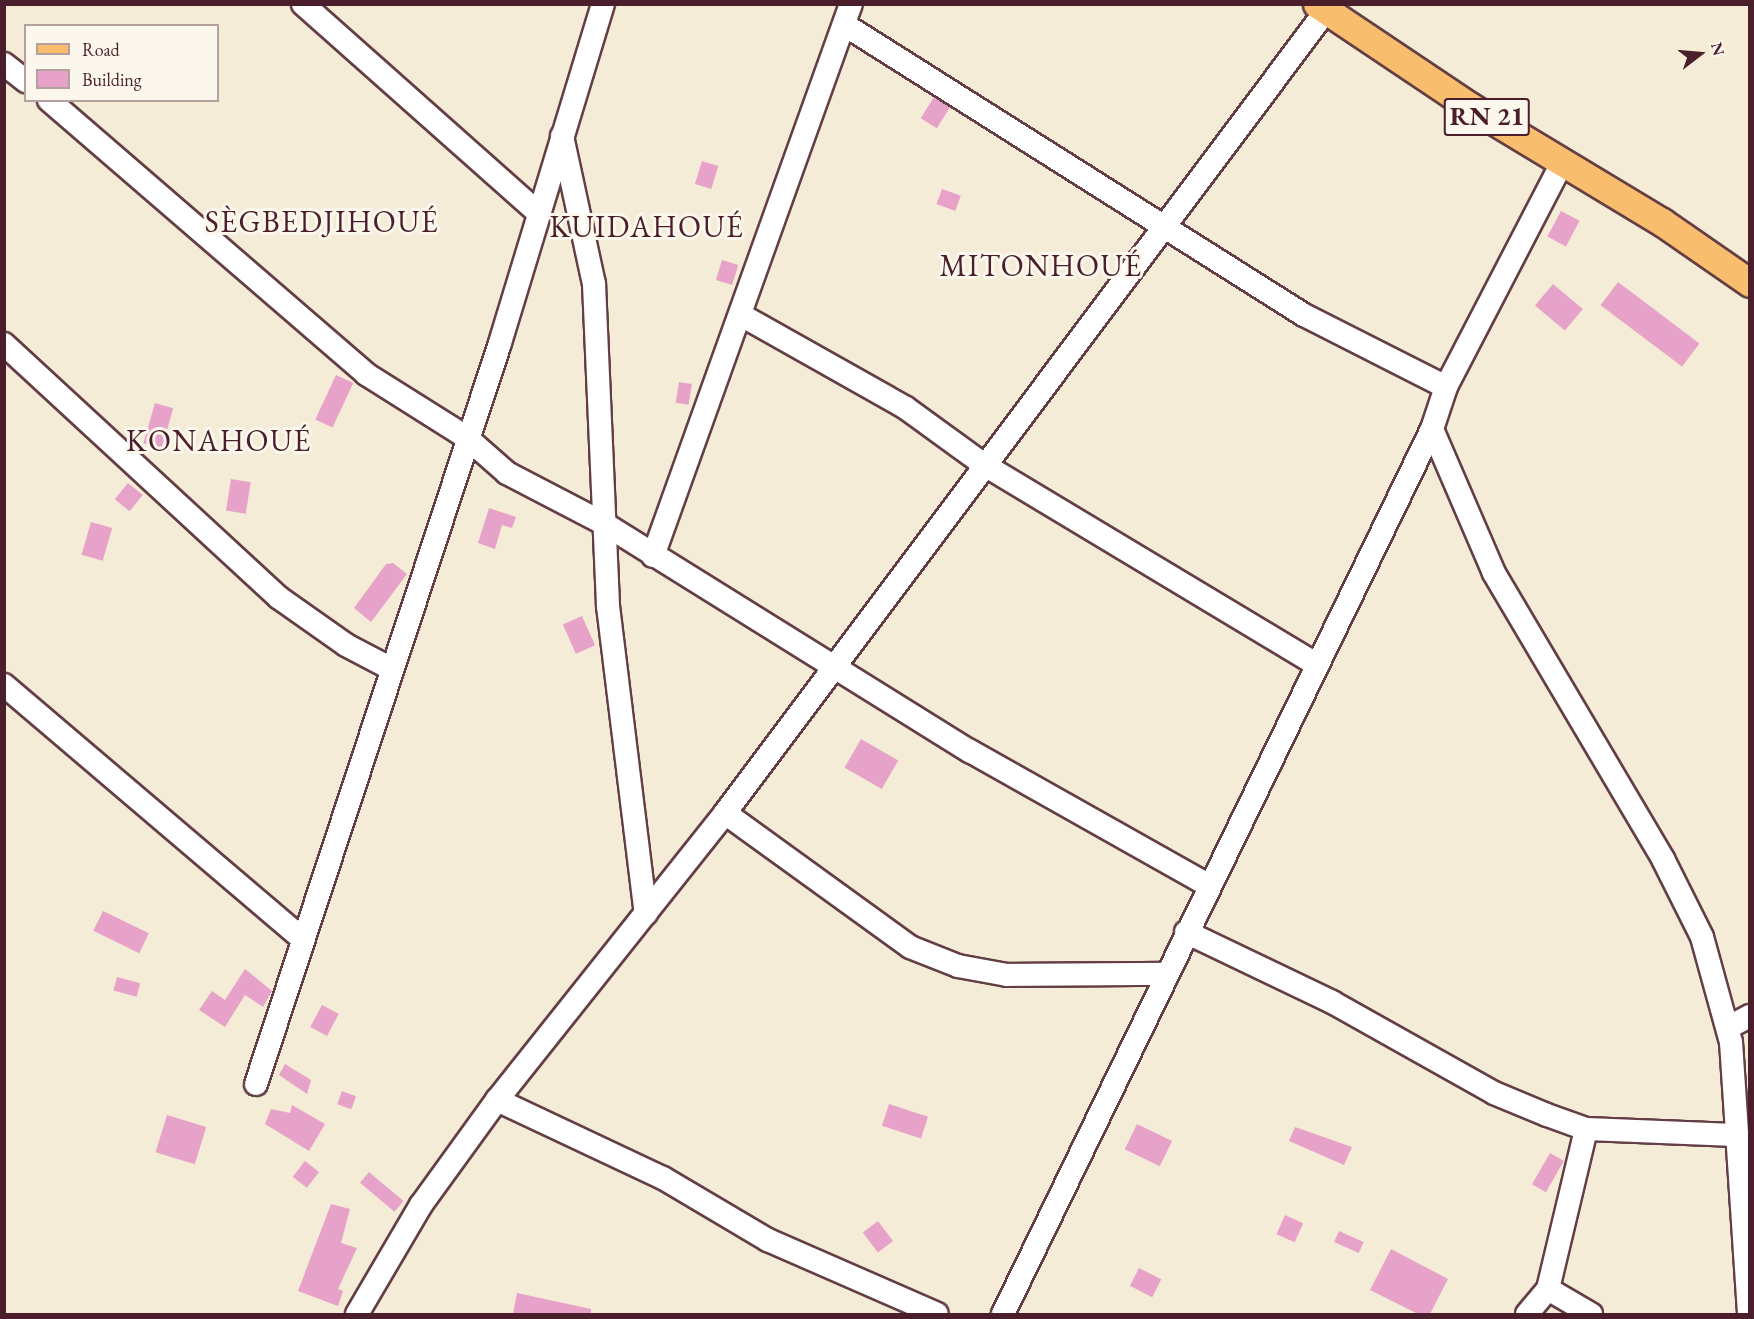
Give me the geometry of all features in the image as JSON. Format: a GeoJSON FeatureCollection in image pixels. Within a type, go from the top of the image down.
{"type":"FeatureCollection","features":[{"type":"Feature","properties":{"kind":"main road","name":"RN 21"},"geometry":{"type":"LineString","coordinates":[[1325,6],[1562,163],[1662,222],[1749,284]]}},
{"type":"Feature","properties":{"kind":"street"},"geometry":{"type":"LineString","coordinates":[[303,4],[537,212]]}},
{"type":"Feature","properties":{"kind":"street"},"geometry":{"type":"LineString","coordinates":[[256,1084],[466,437],[603,4]]}},
{"type":"Feature","properties":{"kind":"street"},"geometry":{"type":"LineString","coordinates":[[357,1314],[421,1205],[497,1101],[725,813],[832,664],[1325,6]]}},
{"type":"Feature","properties":{"kind":"street"},"geometry":{"type":"LineString","coordinates":[[653,556],[848,15],[1162,224],[1304,315],[1446,387]]}},
{"type":"Feature","properties":{"kind":"street"},"geometry":{"type":"LineString","coordinates":[[4,64],[24,79]]}},
{"type":"Feature","properties":{"kind":"street"},"geometry":{"type":"LineString","coordinates":[[51,102],[366,374],[466,437],[507,473],[603,523],[970,751],[1208,885]]}},
{"type":"Feature","properties":{"kind":"street"},"geometry":{"type":"LineString","coordinates":[[562,136],[594,284],[603,523],[620,735],[645,914]]}},
{"type":"Feature","properties":{"kind":"street"},"geometry":{"type":"LineString","coordinates":[[1003,1314],[1314,663],[1432,429],[1446,387],[1562,163]]}},
{"type":"Feature","properties":{"kind":"street"},"geometry":{"type":"LineString","coordinates":[[741,315],[906,408],[982,464],[1314,663]]}},
{"type":"Feature","properties":{"kind":"street"},"geometry":{"type":"LineString","coordinates":[[4,344],[278,597],[346,645],[390,668]]}},
{"type":"Feature","properties":{"kind":"street"},"geometry":{"type":"LineString","coordinates":[[1432,429],[1494,573],[1678,885],[1702,937],[1730,1035],[1749,1314]]}},
{"type":"Feature","properties":{"kind":"street"},"geometry":{"type":"LineString","coordinates":[[6,690],[302,939]]}},
{"type":"Feature","properties":{"kind":"street"},"geometry":{"type":"LineString","coordinates":[[725,813],[910,946],[958,966],[1007,975],[1165,974]]}},
{"type":"Feature","properties":{"kind":"street"},"geometry":{"type":"LineString","coordinates":[[1186,932],[1332,1002],[1494,1093],[1586,1129],[1736,1135]]}},
{"type":"Feature","properties":{"kind":"street"},"geometry":{"type":"LineString","coordinates":[[1730,1035],[1749,1016]]}},
{"type":"Feature","properties":{"kind":"street"},"geometry":{"type":"LineString","coordinates":[[1730,1035],[1749,1057]]}},
{"type":"Feature","properties":{"kind":"street"},"geometry":{"type":"LineString","coordinates":[[497,1101],[663,1178],[768,1240],[937,1314]]}},
{"type":"Feature","properties":{"kind":"street"},"geometry":{"type":"LineString","coordinates":[[1527,1314],[1548,1289],[1586,1129]]}},
{"type":"Feature","properties":{"kind":"street"},"geometry":{"type":"LineString","coordinates":[[1548,1289],[1591,1314]]}},
{"type":"Feature","properties":{"kind":"building"},"geometry":{"type":"Polygon","coordinates":[[[934,97],[950,107],[937,128],[921,118],[934,97]]]}},
{"type":"Feature","properties":{"kind":"building"},"geometry":{"type":"Polygon","coordinates":[[[702,161],[718,166],[711,189],[695,184],[702,161]]]}},
{"type":"Feature","properties":{"kind":"building"},"geometry":{"type":"Polygon","coordinates":[[[942,189],[961,196],[955,211],[937,204],[942,189]]]}},
{"type":"Feature","properties":{"kind":"building"},"geometry":{"type":"Polygon","coordinates":[[[1561,211],[1580,221],[1566,246],[1547,237],[1561,211]]]}},
{"type":"Feature","properties":{"kind":"building"},"geometry":{"type":"Polygon","coordinates":[[[722,260],[738,265],[732,285],[716,280],[722,260]]]}},
{"type":"Feature","properties":{"kind":"building"},"geometry":{"type":"Polygon","coordinates":[[[1618,282],[1699,343],[1682,367],[1601,305],[1618,282]]]}},
{"type":"Feature","properties":{"kind":"building"},"geometry":{"type":"Polygon","coordinates":[[[1553,284],[1583,309],[1565,331],[1535,305],[1553,284]]]}},
{"type":"Feature","properties":{"kind":"building"},"geometry":{"type":"Polygon","coordinates":[[[336,375],[353,383],[333,427],[315,419],[336,375]]]}},
{"type":"Feature","properties":{"kind":"building"},"geometry":{"type":"Polygon","coordinates":[[[679,382],[692,384],[689,405],[676,403],[679,382]]]}},
{"type":"Feature","properties":{"kind":"building"},"geometry":{"type":"Polygon","coordinates":[[[155,403],[173,408],[162,449],[143,443],[155,403]]]}},
{"type":"Feature","properties":{"kind":"building"},"geometry":{"type":"Polygon","coordinates":[[[231,479],[251,482],[246,514],[226,511],[231,479]]]}},
{"type":"Feature","properties":{"kind":"building"},"geometry":{"type":"Polygon","coordinates":[[[128,483],[143,495],[130,511],[115,499],[128,483]]]}},
{"type":"Feature","properties":{"kind":"building"},"geometry":{"type":"Polygon","coordinates":[[[489,508],[516,517],[512,528],[502,525],[495,549],[478,543],[489,508]]]}},
{"type":"Feature","properties":{"kind":"building"},"geometry":{"type":"Polygon","coordinates":[[[91,522],[112,528],[103,561],[82,555],[91,522]]]}},
{"type":"Feature","properties":{"kind":"building"},"geometry":{"type":"Polygon","coordinates":[[[393,563],[407,574],[371,622],[354,608],[386,564],[393,563]]]}},
{"type":"Feature","properties":{"kind":"building"},"geometry":{"type":"Polygon","coordinates":[[[582,616],[595,645],[576,654],[563,625],[582,616]]]}},
{"type":"Feature","properties":{"kind":"building"},"geometry":{"type":"Polygon","coordinates":[[[861,739],[898,760],[882,789],[844,768],[861,739]]]}},
{"type":"Feature","properties":{"kind":"building"},"geometry":{"type":"Polygon","coordinates":[[[103,911],[149,933],[139,953],[93,931],[103,911]]]}},
{"type":"Feature","properties":{"kind":"building"},"geometry":{"type":"Polygon","coordinates":[[[245,969],[272,991],[263,1007],[245,995],[225,1027],[199,1010],[212,991],[225,1000],[245,969]]]}},
{"type":"Feature","properties":{"kind":"building"},"geometry":{"type":"Polygon","coordinates":[[[117,977],[140,983],[137,997],[113,991],[117,977]]]}},
{"type":"Feature","properties":{"kind":"building"},"geometry":{"type":"Polygon","coordinates":[[[322,1005],[339,1014],[327,1036],[310,1027],[322,1005]]]}},
{"type":"Feature","properties":{"kind":"building"},"geometry":{"type":"Polygon","coordinates":[[[285,1064],[311,1080],[307,1094],[279,1075],[285,1064]]]}},
{"type":"Feature","properties":{"kind":"building"},"geometry":{"type":"Polygon","coordinates":[[[342,1091],[356,1096],[351,1109],[337,1104],[342,1091]]]}},
{"type":"Feature","properties":{"kind":"building"},"geometry":{"type":"Polygon","coordinates":[[[889,1104],[928,1117],[921,1139],[882,1126],[889,1104]]]}},
{"type":"Feature","properties":{"kind":"building"},"geometry":{"type":"Polygon","coordinates":[[[292,1105],[325,1124],[309,1151],[265,1124],[271,1109],[290,1113],[292,1105]]]}},
{"type":"Feature","properties":{"kind":"building"},"geometry":{"type":"Polygon","coordinates":[[[167,1115],[206,1127],[195,1164],[156,1152],[167,1115]]]}},
{"type":"Feature","properties":{"kind":"building"},"geometry":{"type":"Polygon","coordinates":[[[1137,1124],[1172,1141],[1160,1166],[1125,1149],[1137,1124]]]}},
{"type":"Feature","properties":{"kind":"building"},"geometry":{"type":"Polygon","coordinates":[[[1295,1127],[1352,1147],[1344,1165],[1289,1141],[1295,1127]]]}},
{"type":"Feature","properties":{"kind":"building"},"geometry":{"type":"Polygon","coordinates":[[[1550,1153],[1564,1161],[1546,1192],[1532,1184],[1550,1153]]]}},
{"type":"Feature","properties":{"kind":"building"},"geometry":{"type":"Polygon","coordinates":[[[305,1161],[319,1172],[307,1188],[293,1177],[305,1161]]]}},
{"type":"Feature","properties":{"kind":"building"},"geometry":{"type":"Polygon","coordinates":[[[369,1172],[403,1201],[394,1212],[360,1183],[369,1172]]]}},
{"type":"Feature","properties":{"kind":"building"},"geometry":{"type":"Polygon","coordinates":[[[331,1204],[350,1209],[341,1243],[357,1248],[338,1289],[343,1291],[338,1306],[298,1291],[331,1204]]]}},
{"type":"Feature","properties":{"kind":"building"},"geometry":{"type":"Polygon","coordinates":[[[1285,1215],[1303,1223],[1295,1242],[1276,1234],[1285,1215]]]}},
{"type":"Feature","properties":{"kind":"building"},"geometry":{"type":"Polygon","coordinates":[[[878,1221],[893,1241],[878,1252],[863,1232],[878,1221]]]}},
{"type":"Feature","properties":{"kind":"building"},"geometry":{"type":"Polygon","coordinates":[[[1339,1231],[1364,1242],[1359,1253],[1334,1242],[1339,1231]]]}},
{"type":"Feature","properties":{"kind":"building"},"geometry":{"type":"Polygon","coordinates":[[[1391,1249],[1448,1279],[1430,1314],[1418,1314],[1370,1290],[1391,1249]]]}},
{"type":"Feature","properties":{"kind":"building"},"geometry":{"type":"Polygon","coordinates":[[[1139,1268],[1161,1279],[1152,1297],[1130,1286],[1139,1268]]]}},
{"type":"Feature","properties":{"kind":"building"},"geometry":{"type":"Polygon","coordinates":[[[517,1293],[591,1309],[591,1314],[513,1314],[517,1293]]]}},
{"type":"Feature","properties":{"kind":"district","name":"SÈGBEDJIHOUÉ"},"geometry":{"type":"Point","coordinates":[322,222]}},
{"type":"Feature","properties":{"kind":"district","name":"KUIDAHOUÉ"},"geometry":{"type":"Point","coordinates":[647,227]}},
{"type":"Feature","properties":{"kind":"district","name":"MITONHOUÉ"},"geometry":{"type":"Point","coordinates":[1041,266]}},
{"type":"Feature","properties":{"kind":"district","name":"KONAHOUÉ"},"geometry":{"type":"Point","coordinates":[219,441]}}]}
